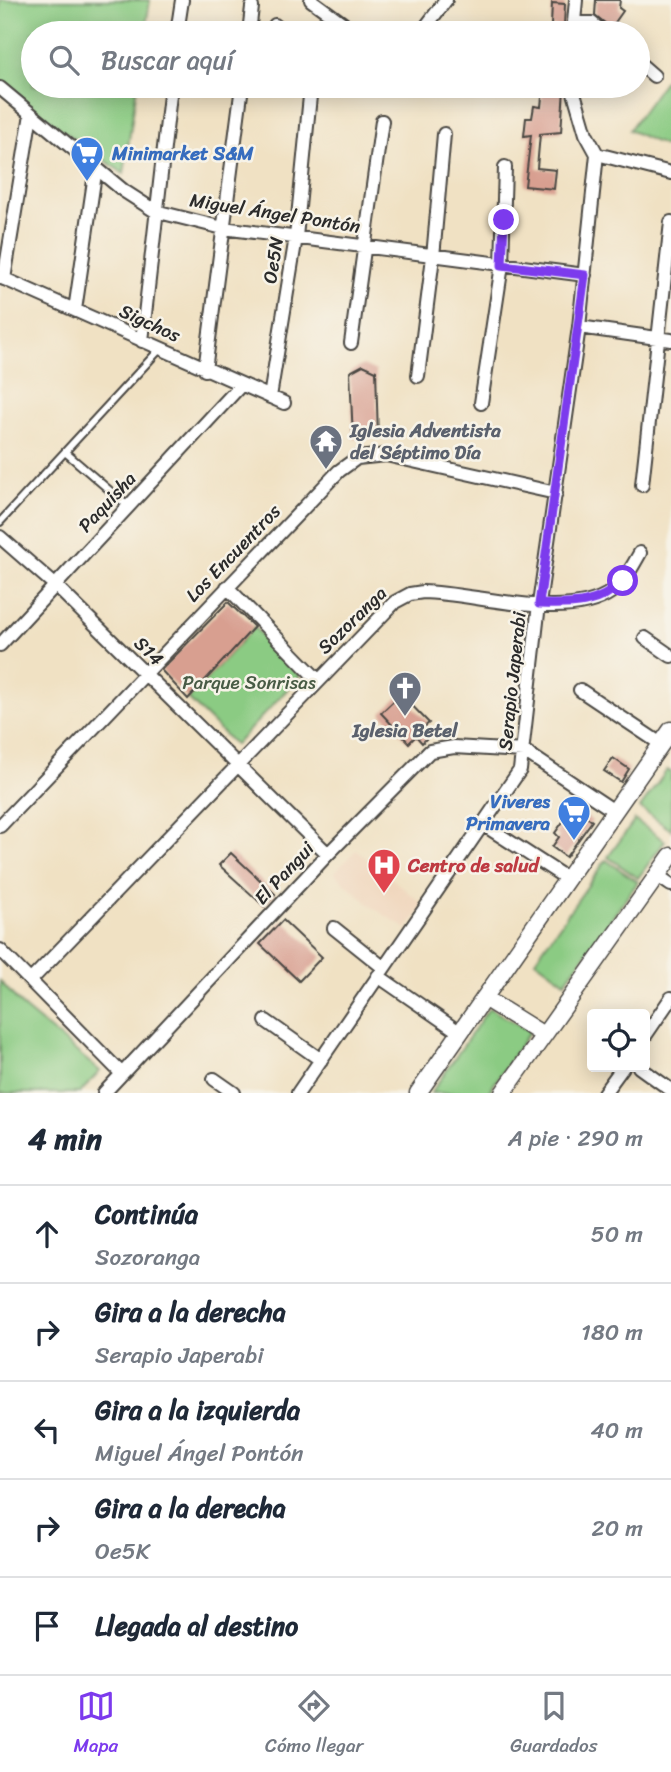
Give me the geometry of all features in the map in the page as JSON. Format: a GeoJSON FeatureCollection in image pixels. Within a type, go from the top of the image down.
{"type":"FeatureCollection","features":[{"type":"Feature","properties":{"kind":"street"},"geometry":{"type":"LineString","coordinates":[[179,21],[182,0]]}},
{"type":"Feature","properties":{"kind":"street"},"geometry":{"type":"LineString","coordinates":[[311,0],[339,21]]}},
{"type":"Feature","properties":{"kind":"street"},"geometry":{"type":"LineString","coordinates":[[430,21],[446,0]]}},
{"type":"Feature","properties":{"kind":"street"},"geometry":{"type":"LineString","coordinates":[[574,21],[576,0]]}},
{"type":"Feature","properties":{"kind":"street"},"geometry":{"type":"LineString","coordinates":[[250,21],[252,7]]}},
{"type":"Feature","properties":{"kind":"street"},"geometry":{"type":"LineString","coordinates":[[650,72],[654,76]]}},
{"type":"Feature","properties":{"kind":"street","name":"Miguel Ángel Pontón"},"geometry":{"type":"LineString","coordinates":[[0,88],[96,167],[155,211],[223,228],[585,275]]}},
{"type":"Feature","properties":{"kind":"street"},"geometry":{"type":"LineString","coordinates":[[142,341],[169,98]]}},
{"type":"Feature","properties":{"kind":"street"},"geometry":{"type":"LineString","coordinates":[[205,370],[240,98]]}},
{"type":"Feature","properties":{"kind":"street","name":"Oe5N"},"geometry":{"type":"LineString","coordinates":[[270,397],[296,237],[310,98]]}},
{"type":"Feature","properties":{"kind":"street"},"geometry":{"type":"LineString","coordinates":[[576,98],[586,134],[597,153],[671,173]]}},
{"type":"Feature","properties":{"kind":"street"},"geometry":{"type":"LineString","coordinates":[[2,278],[32,114]]}},
{"type":"Feature","properties":{"kind":"street"},"geometry":{"type":"LineString","coordinates":[[351,343],[382,121]]}},
{"type":"Feature","properties":{"kind":"street"},"geometry":{"type":"LineString","coordinates":[[418,376],[433,257],[444,134]]}},
{"type":"Feature","properties":{"kind":"street","name":"Serapio Japerabi"},"geometry":{"type":"LineString","coordinates":[[298,1093],[517,779],[524,751],[539,604],[579,327],[597,153]]}},
{"type":"Feature","properties":{"kind":"street"},"geometry":{"type":"LineString","coordinates":[[75,310],[96,167]]}},
{"type":"Feature","properties":{"kind":"street"},"geometry":{"type":"LineString","coordinates":[[481,403],[502,265],[505,167]]}},
{"type":"Feature","properties":{"kind":"street"},"geometry":{"type":"LineString","coordinates":[[642,485],[664,338],[671,222]]}},
{"type":"Feature","properties":{"kind":"street","name":"Sigchos"},"geometry":{"type":"LineString","coordinates":[[2,278],[284,403]]}},
{"type":"Feature","properties":{"kind":"street"},"geometry":{"type":"LineString","coordinates":[[579,327],[664,338]]}},
{"type":"Feature","properties":{"kind":"street","name":"Paquisha"},"geometry":{"type":"LineString","coordinates":[[0,645],[241,385]]}},
{"type":"Feature","properties":{"kind":"street","name":"Los Encuentros"},"geometry":{"type":"LineString","coordinates":[[0,826],[339,471],[357,458],[386,455],[556,494]]}},
{"type":"Feature","properties":{"kind":"street","name":"S14"},"geometry":{"type":"LineString","coordinates":[[0,537],[56,586],[328,854]]}},
{"type":"Feature","properties":{"kind":"street","name":"Sozoranga"},"geometry":{"type":"LineString","coordinates":[[31,980],[377,619],[410,594],[444,592],[578,606],[595,601],[623,581],[640,554]]}},
{"type":"Feature","properties":{"kind":"street"},"geometry":{"type":"LineString","coordinates":[[227,587],[318,680]]}},
{"type":"Feature","properties":{"kind":"street"},"geometry":{"type":"LineString","coordinates":[[645,638],[671,656]]}},
{"type":"Feature","properties":{"kind":"street"},"geometry":{"type":"LineString","coordinates":[[418,1093],[666,737],[580,690]]}},
{"type":"Feature","properties":{"kind":"street","name":"El Pangui"},"geometry":{"type":"LineString","coordinates":[[104,1093],[328,854],[430,751],[454,747],[524,751]]}},
{"type":"Feature","properties":{"kind":"street"},"geometry":{"type":"LineString","coordinates":[[524,751],[614,811]]}},
{"type":"Feature","properties":{"kind":"street"},"geometry":{"type":"LineString","coordinates":[[484,825],[566,878]]}},
{"type":"Feature","properties":{"kind":"street"},"geometry":{"type":"LineString","coordinates":[[503,1093],[542,1034],[664,880],[671,856]]}},
{"type":"Feature","properties":{"kind":"street"},"geometry":{"type":"LineString","coordinates":[[334,928],[381,972],[460,1032]]}},
{"type":"Feature","properties":{"kind":"street"},"geometry":{"type":"LineString","coordinates":[[0,950],[122,1074]]}},
{"type":"Feature","properties":{"kind":"street"},"geometry":{"type":"LineString","coordinates":[[650,1029],[671,998]]}},
{"type":"Feature","properties":{"kind":"street"},"geometry":{"type":"LineString","coordinates":[[484,999],[542,1034]]}},
{"type":"Feature","properties":{"kind":"street"},"geometry":{"type":"LineString","coordinates":[[267,1021],[321,1060]]}},
{"type":"Feature","properties":{"kind":"street"},"geometry":{"type":"LineString","coordinates":[[604,1093],[619,1072]]}},
{"type":"Feature","properties":{"kind":"street"},"geometry":{"type":"LineString","coordinates":[[646,1072],[671,1090]]}},
{"type":"Feature","properties":{"kind":"street"},"geometry":{"type":"LineString","coordinates":[[214,1079],[234,1093]]}},
{"type":"Feature","properties":{"kind":"lane"},"geometry":{"type":"LineString","coordinates":[[0,522],[160,349]]}},
{"type":"Feature","properties":{"kind":"lane"},"geometry":{"type":"LineString","coordinates":[[65,452],[129,507]]}},
{"type":"Feature","properties":{"kind":"shaded area","name":"Centro de salud"},"geometry":{"type":"Polygon","coordinates":[[[356,850],[424,905],[407,929],[372,907],[334,873],[356,850]]]}},
{"type":"Feature","properties":{"kind":"green space"},"geometry":{"type":"Polygon","coordinates":[[[0,0],[150,0],[147,21],[21,21],[21,98],[135,98],[124,174],[0,86],[0,0]]]}},
{"type":"Feature","properties":{"kind":"green space"},"geometry":{"type":"Polygon","coordinates":[[[671,72],[671,149],[629,130],[671,72]]]}},
{"type":"Feature","properties":{"kind":"green space","name":"Parque Sonrisas"},"geometry":{"type":"Polygon","coordinates":[[[254,627],[300,676],[235,745],[188,699],[254,627]]]}},
{"type":"Feature","properties":{"kind":"green space"},"geometry":{"type":"Polygon","coordinates":[[[667,770],[671,772],[671,830],[640,808],[667,770]]]}},
{"type":"Feature","properties":{"kind":"green space"},"geometry":{"type":"Polygon","coordinates":[[[635,820],[665,841],[638,878],[608,857],[635,820]]]}},
{"type":"Feature","properties":{"kind":"green space"},"geometry":{"type":"Polygon","coordinates":[[[606,860],[638,882],[565,982],[535,960],[606,860]]]}},
{"type":"Feature","properties":{"kind":"green space"},"geometry":{"type":"Polygon","coordinates":[[[0,981],[25,1009],[100,1071],[80,1093],[0,1093],[0,981]]]}},
{"type":"Feature","properties":{"kind":"green space"},"geometry":{"type":"Polygon","coordinates":[[[489,1008],[530,1031],[488,1093],[431,1093],[489,1008]]]}},
{"type":"Feature","properties":{"kind":"building"},"geometry":{"type":"Polygon","coordinates":[[[596,0],[620,0],[619,8],[623,11],[616,21],[602,21],[595,15],[596,0]]]}},
{"type":"Feature","properties":{"kind":"building"},"geometry":{"type":"Polygon","coordinates":[[[552,3],[565,4],[564,21],[551,21],[552,3]]]}},
{"type":"Feature","properties":{"kind":"building"},"geometry":{"type":"Polygon","coordinates":[[[542,98],[563,98],[561,132],[540,134],[537,168],[556,170],[554,189],[525,186],[531,135],[524,136],[526,118],[532,118],[534,106],[541,107],[542,98]]]}},
{"type":"Feature","properties":{"kind":"building"},"geometry":{"type":"Polygon","coordinates":[[[363,365],[376,371],[378,437],[353,439],[350,372],[363,365]]]}},
{"type":"Feature","properties":{"kind":"building"},"geometry":{"type":"Polygon","coordinates":[[[228,602],[254,627],[188,699],[161,670],[228,602]]]}},
{"type":"Feature","properties":{"kind":"building","name":"Iglesia Betel"},"geometry":{"type":"Polygon","coordinates":[[[401,694],[429,723],[424,727],[431,734],[422,743],[416,736],[409,743],[381,713],[401,694]]]}},
{"type":"Feature","properties":{"kind":"building"},"geometry":{"type":"Polygon","coordinates":[[[613,758],[629,769],[621,782],[604,771],[613,758]]]}},
{"type":"Feature","properties":{"kind":"building"},"geometry":{"type":"Polygon","coordinates":[[[582,813],[592,821],[566,857],[552,847],[559,837],[555,833],[565,819],[573,825],[582,813]]]}},
{"type":"Feature","properties":{"kind":"building"},"geometry":{"type":"Polygon","coordinates":[[[231,853],[275,894],[264,906],[219,865],[231,853]]]}},
{"type":"Feature","properties":{"kind":"building"},"geometry":{"type":"Polygon","coordinates":[[[283,920],[322,957],[299,981],[260,944],[283,920]]]}},
{"type":"Feature","properties":{"kind":"place","name":"Minimarket S&M"},"geometry":{"type":"Point","coordinates":[87,183]}},
{"type":"Feature","properties":{"kind":"place","name":"Iglesia Adventista del Séptimo Día"},"geometry":{"type":"Point","coordinates":[326,471]}},
{"type":"Feature","properties":{"kind":"place","name":"Iglesia Betel"},"geometry":{"type":"Point","coordinates":[405,718]}},
{"type":"Feature","properties":{"kind":"place","name":"Viveres Primavera"},"geometry":{"type":"Point","coordinates":[574,842]}},
{"type":"Feature","properties":{"kind":"place","name":"Centro de salud"},"geometry":{"type":"Point","coordinates":[384,895]}},
{"type":"Feature","properties":{"kind":"route"},"geometry":{"type":"LineString","coordinates":[[504,220],[502,265],[585,275],[539,604],[578,606],[612,592],[623,581]]}}]}
